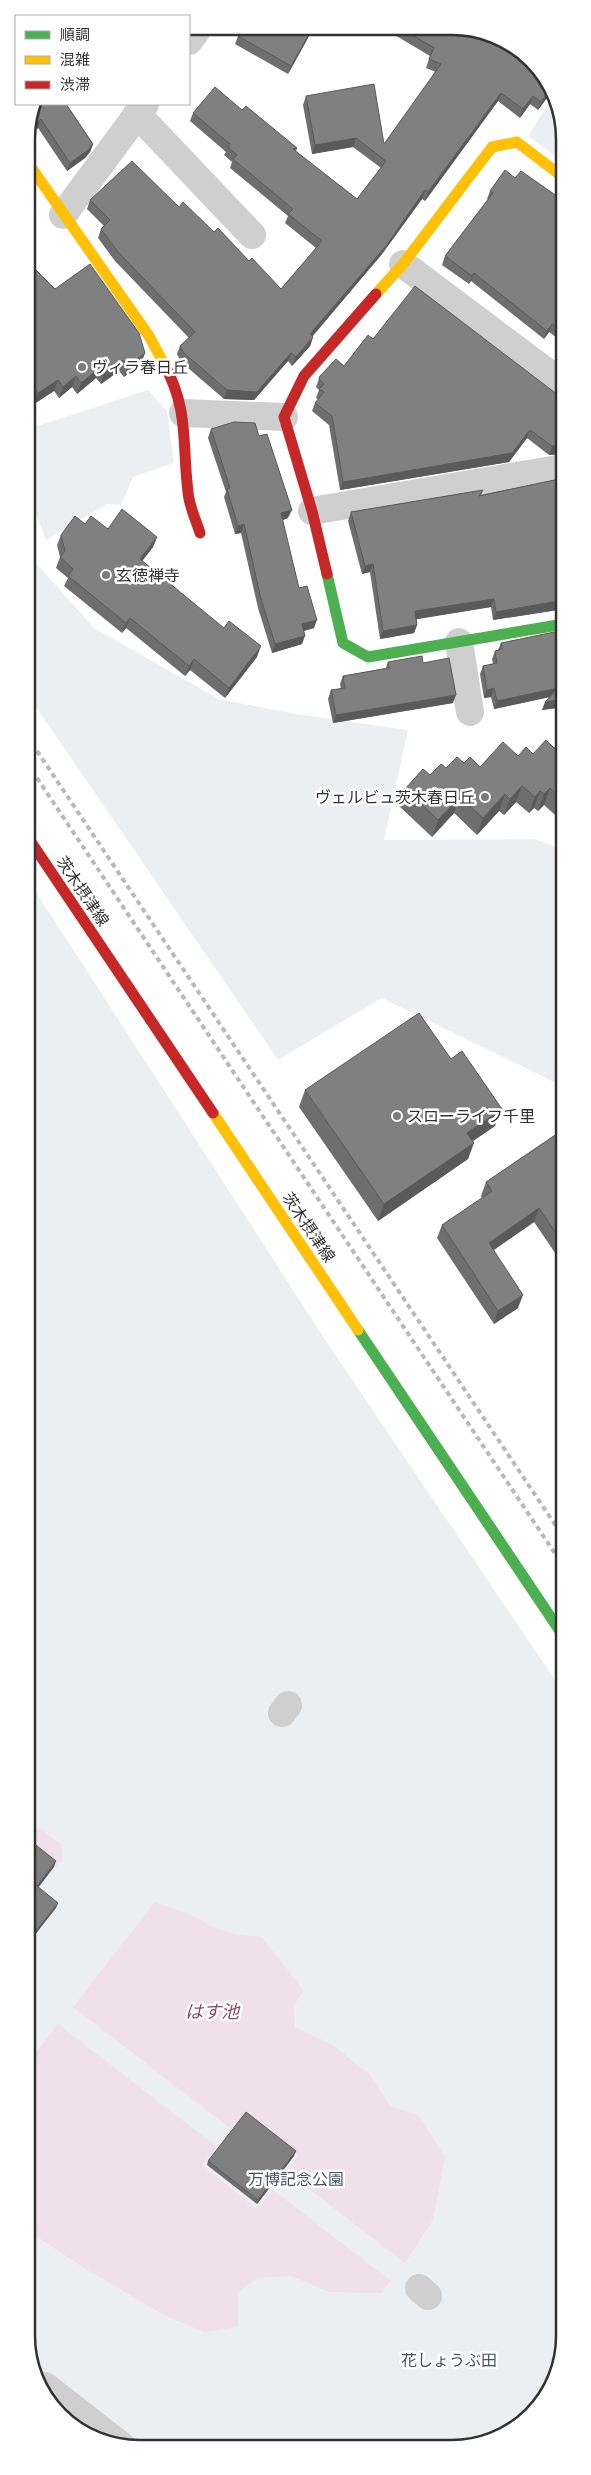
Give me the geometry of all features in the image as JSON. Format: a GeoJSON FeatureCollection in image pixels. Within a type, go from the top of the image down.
{"type":"FeatureCollection","features":[{"type":"Feature","properties":{"kind":"street"},"geometry":{"type":"LineString","coordinates":[[63,215],[141,109],[252,235]]}},
{"type":"Feature","properties":{"kind":"street"},"geometry":{"type":"LineString","coordinates":[[556,172],[517,142],[492,147],[403,264],[304,376],[284,417],[312,511],[343,643],[368,657],[556,625]]}},
{"type":"Feature","properties":{"kind":"street"},"geometry":{"type":"LineString","coordinates":[[35,173],[148,336],[172,378],[183,413],[188,494],[200,533]]}},
{"type":"Feature","properties":{"kind":"street"},"geometry":{"type":"LineString","coordinates":[[403,264],[556,379]]}},
{"type":"Feature","properties":{"kind":"street"},"geometry":{"type":"LineString","coordinates":[[183,413],[284,417]]}},
{"type":"Feature","properties":{"kind":"street"},"geometry":{"type":"LineString","coordinates":[[312,511],[556,469]]}},
{"type":"Feature","properties":{"kind":"street"},"geometry":{"type":"LineString","coordinates":[[459,642],[470,712]]}},
{"type":"Feature","properties":{"kind":"street","name":"茨木摂津線"},"geometry":{"type":"LineString","coordinates":[[35,848],[556,1618]]}},
{"type":"Feature","properties":{"kind":"street"},"geometry":{"type":"LineString","coordinates":[[52,2392],[108,2435]]}},
{"type":"Feature","properties":{"kind":"green space"},"geometry":{"type":"Polygon","coordinates":[[[549,103],[555,126],[556,156],[528,136],[549,103]]]}},
{"type":"Feature","properties":{"kind":"green space"},"geometry":{"type":"Polygon","coordinates":[[[148,390],[167,411],[174,463],[133,477],[121,505],[107,504],[46,540],[35,510],[35,427],[148,390]]]}},
{"type":"Feature","properties":{"kind":"green space"},"geometry":{"type":"Polygon","coordinates":[[[35,562],[94,628],[219,699],[296,714],[408,730],[384,840],[534,839],[556,847],[556,1083],[382,998],[278,1060],[35,706],[35,562]]]}},
{"type":"Feature","properties":{"kind":"green space","name":"万博記念公園"},"geometry":{"type":"Polygon","coordinates":[[[35,890],[326,1341],[556,1681],[555,2349],[545,2382],[538,2394],[525,2409],[510,2422],[498,2429],[472,2438],[452,2440],[139,2440],[119,2438],[93,2429],[81,2422],[57,2399],[43,2376],[36,2349],[35,2336],[35,890]]]}},
{"type":"Feature","properties":{"kind":"water"},"geometry":{"type":"Polygon","coordinates":[[[35,1828],[41,1829],[62,1845],[62,1860],[56,1866],[35,1849],[35,1828]]]}},
{"type":"Feature","properties":{"kind":"water","name":"はす池"},"geometry":{"type":"Polygon","coordinates":[[[155,1902],[198,1918],[212,1927],[235,1934],[262,1937],[303,1990],[294,2006],[295,2027],[333,2045],[370,2075],[390,2106],[418,2115],[445,2157],[433,2220],[405,2263],[287,2172],[298,2156],[244,2113],[231,2129],[73,2007],[155,1902]]]}},
{"type":"Feature","properties":{"kind":"water"},"geometry":{"type":"Polygon","coordinates":[[[58,2024],[217,2147],[202,2165],[257,2209],[273,2190],[391,2281],[381,2293],[329,2292],[291,2276],[257,2278],[238,2293],[238,2327],[204,2332],[164,2315],[84,2268],[35,2235],[35,2054],[58,2024]]]}},
{"type":"Feature","properties":{"kind":"building"},"geometry":{"type":"Polygon","coordinates":[[[239,35],[308,35],[291,66],[239,35]]]}},
{"type":"Feature","properties":{"kind":"building"},"geometry":{"type":"Polygon","coordinates":[[[413,35],[465,36],[498,46],[521,61],[534,76],[546,95],[541,102],[533,96],[523,109],[501,93],[428,192],[425,190],[386,246],[310,334],[313,337],[296,357],[291,353],[257,392],[227,390],[184,353],[180,346],[195,332],[118,252],[101,229],[110,220],[90,200],[132,161],[179,207],[183,202],[214,232],[218,228],[249,261],[252,258],[281,289],[322,241],[288,214],[293,209],[233,159],[237,155],[228,147],[230,144],[193,113],[215,87],[242,110],[246,106],[297,148],[293,149],[357,199],[386,161],[356,138],[315,145],[306,96],[374,84],[384,144],[441,64],[429,59],[434,48],[413,35]]]}},
{"type":"Feature","properties":{"kind":"building"},"geometry":{"type":"Polygon","coordinates":[[[41,105],[67,105],[93,144],[70,163],[41,119],[37,122],[41,105]]]}},
{"type":"Feature","properties":{"kind":"building"},"geometry":{"type":"Polygon","coordinates":[[[505,170],[515,178],[521,171],[556,195],[556,327],[552,324],[547,331],[474,273],[472,276],[445,256],[493,193],[490,191],[505,170]]]}},
{"type":"Feature","properties":{"kind":"building"},"geometry":{"type":"Polygon","coordinates":[[[90,264],[139,333],[145,353],[128,366],[123,360],[104,373],[100,368],[81,383],[76,376],[63,387],[58,380],[38,393],[35,388],[35,269],[55,289],[90,264]]]}},
{"type":"Feature","properties":{"kind":"building"},"geometry":{"type":"Polygon","coordinates":[[[415,286],[556,393],[556,446],[552,446],[530,430],[512,453],[343,482],[332,416],[315,403],[324,392],[319,389],[324,384],[319,379],[336,359],[344,366],[368,335],[373,339],[415,286]]]}},
{"type":"Feature","properties":{"kind":"building"},"geometry":{"type":"Polygon","coordinates":[[[234,422],[255,423],[259,436],[267,434],[292,510],[281,513],[299,588],[307,586],[317,620],[302,624],[305,636],[275,644],[261,599],[244,524],[238,526],[227,489],[230,488],[211,429],[234,422]]]}},
{"type":"Feature","properties":{"kind":"building"},"geometry":{"type":"Polygon","coordinates":[[[556,480],[556,601],[496,612],[494,599],[415,611],[417,625],[383,631],[373,564],[365,566],[351,512],[483,490],[479,496],[556,480]]]}},
{"type":"Feature","properties":{"kind":"building"},"geometry":{"type":"Polygon","coordinates":[[[122,509],[157,537],[140,559],[224,628],[229,621],[261,646],[229,688],[194,659],[189,666],[130,618],[126,623],[68,576],[73,569],[60,557],[65,551],[61,535],[75,516],[85,524],[91,516],[108,529],[122,509]]]}},
{"type":"Feature","properties":{"kind":"building"},"geometry":{"type":"Polygon","coordinates":[[[556,632],[556,688],[497,701],[494,688],[487,690],[483,666],[497,663],[495,651],[502,649],[501,643],[556,632]]]}},
{"type":"Feature","properties":{"kind":"building"},"geometry":{"type":"Polygon","coordinates":[[[422,656],[423,663],[449,658],[456,695],[336,715],[331,690],[345,688],[343,676],[389,668],[388,662],[422,656]]]}},
{"type":"Feature","properties":{"kind":"building"},"geometry":{"type":"Polygon","coordinates":[[[556,690],[556,700],[545,702],[556,690]]]}},
{"type":"Feature","properties":{"kind":"building"},"geometry":{"type":"Polygon","coordinates":[[[546,740],[554,748],[556,746],[556,794],[550,788],[544,794],[540,791],[535,797],[522,786],[510,799],[505,794],[483,818],[460,797],[438,820],[405,789],[423,769],[430,775],[441,764],[446,768],[457,757],[464,763],[470,757],[480,767],[503,742],[518,756],[526,747],[533,754],[546,740]]]}},
{"type":"Feature","properties":{"kind":"building","name":"スローライフ千里"},"geometry":{"type":"Polygon","coordinates":[[[419,1013],[451,1059],[462,1051],[502,1109],[467,1133],[474,1143],[384,1204],[305,1090],[419,1013]]]}},
{"type":"Feature","properties":{"kind":"building"},"geometry":{"type":"Polygon","coordinates":[[[556,1134],[556,1233],[539,1208],[489,1243],[523,1295],[498,1311],[442,1225],[492,1191],[486,1182],[556,1134]]]}},
{"type":"Feature","properties":{"kind":"building"},"geometry":{"type":"Polygon","coordinates":[[[35,1844],[56,1861],[37,1886],[58,1903],[35,1932],[35,1844]]]}},
{"type":"Feature","properties":{"kind":"building"},"geometry":{"type":"Polygon","coordinates":[[[246,2112],[296,2151],[258,2200],[208,2161],[246,2112]]]}},
{"type":"Feature","properties":{"kind":"railway"},"geometry":{"type":"LineString","coordinates":[[35,748],[556,1526]]}},
{"type":"Feature","properties":{"kind":"railway"},"geometry":{"type":"LineString","coordinates":[[35,775],[556,1555]]}},
{"type":"Feature","properties":{"kind":"traffic: fast"},"geometry":{"type":"LineString","coordinates":[[327,574],[343,643],[368,657],[556,625]]}},
{"type":"Feature","properties":{"kind":"traffic: fast"},"geometry":{"type":"LineString","coordinates":[[358,1330],[556,1625]]}},
{"type":"Feature","properties":{"kind":"traffic: slow"},"geometry":{"type":"LineString","coordinates":[[376,294],[403,264],[492,147],[517,142],[556,172]]}},
{"type":"Feature","properties":{"kind":"traffic: slow"},"geometry":{"type":"LineString","coordinates":[[35,173],[149,336],[164,364]]}},
{"type":"Feature","properties":{"kind":"traffic: slow"},"geometry":{"type":"LineString","coordinates":[[213,1113],[358,1330]]}},
{"type":"Feature","properties":{"kind":"traffic: jam"},"geometry":{"type":"LineString","coordinates":[[327,574],[312,511],[284,417],[304,376],[376,294]]}},
{"type":"Feature","properties":{"kind":"traffic: jam"},"geometry":{"type":"LineString","coordinates":[[164,364],[172,380],[181,411],[189,497],[200,533]]}},
{"type":"Feature","properties":{"kind":"traffic: jam"},"geometry":{"type":"LineString","coordinates":[[35,848],[213,1113]]}},
{"type":"Feature","properties":{"kind":"place","name":"ヴィラ春日丘"},"geometry":{"type":"Point","coordinates":[82,367]}},
{"type":"Feature","properties":{"kind":"place","name":"玄徳禅寺"},"geometry":{"type":"Point","coordinates":[106,575]}},
{"type":"Feature","properties":{"kind":"place","name":"ヴェルビュ茨木春日丘"},"geometry":{"type":"Point","coordinates":[485,797]}},
{"type":"Feature","properties":{"kind":"place","name":"スローライフ千里"},"geometry":{"type":"Point","coordinates":[397,1116]}},
{"type":"Feature","properties":{"kind":"park label","name":"花しょうぶ田"},"geometry":{"type":"Point","coordinates":[449,2360]}}]}
